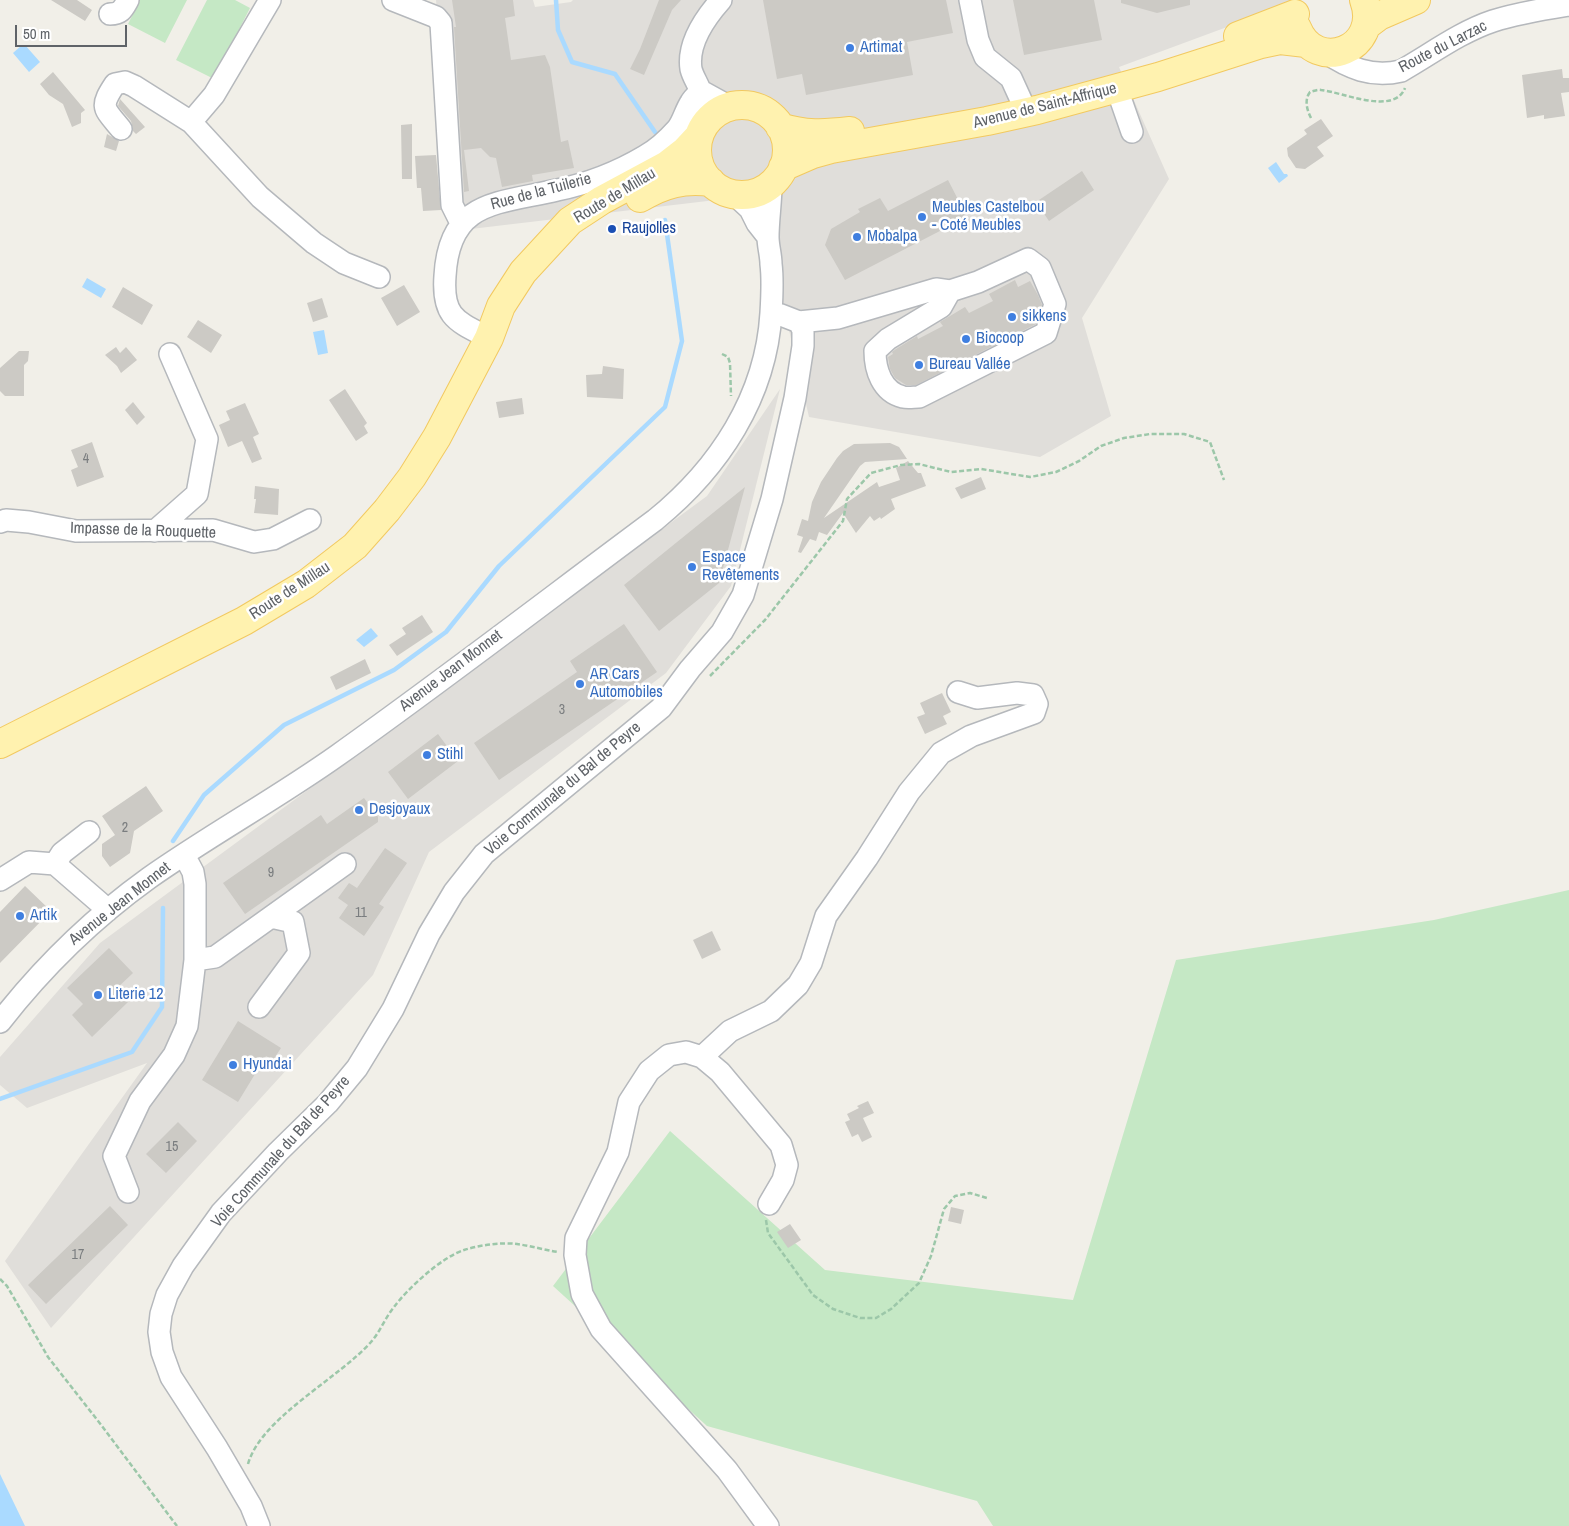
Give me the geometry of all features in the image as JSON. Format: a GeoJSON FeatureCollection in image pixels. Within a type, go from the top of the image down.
{"type":"FeatureCollection","features":[{"type":"Feature","properties":{"kind":"main road","name":"Avenue de Saint-Affrique"},"geometry":{"type":"LineString","coordinates":[[777,176],[813,154],[1036,110],[1117,89],[1261,44],[1280,40],[1342,51],[1362,22],[1416,0]]}},
{"type":"Feature","properties":{"kind":"main road","name":"Avenue de Saint-Affrique"},"geometry":{"type":"LineString","coordinates":[[780,127],[814,134],[836,133],[930,118],[1021,100],[1115,77],[1213,46],[1297,7]]}},
{"type":"Feature","properties":{"kind":"main road"},"geometry":{"type":"LineString","coordinates":[[1297,7],[1298,29],[1316,47]]}},
{"type":"Feature","properties":{"kind":"main road"},"geometry":{"type":"LineString","coordinates":[[746,106],[769,114],[780,127],[786,142],[787,151],[777,176],[758,192],[742,195],[726,192],[710,182],[701,169],[698,160],[697,144],[702,130],[716,114],[730,107],[746,106]]}},
{"type":"Feature","properties":{"kind":"main road","name":"Route de Millau"},"geometry":{"type":"LineString","coordinates":[[0,744],[244,621],[306,584],[337,560],[376,523],[412,477],[437,437],[488,338],[500,306],[523,272],[570,221],[602,200],[667,165],[685,152],[702,130]]}},
{"type":"Feature","properties":{"kind":"main road","name":"Route de Millau"},"geometry":{"type":"LineString","coordinates":[[488,338],[511,314],[523,296],[550,264],[581,235],[648,193],[678,182],[694,180],[710,182]]}},
{"type":"Feature","properties":{"kind":"street"},"geometry":{"type":"LineString","coordinates":[[110,14],[118,14],[124,9],[128,0]]}},
{"type":"Feature","properties":{"kind":"street"},"geometry":{"type":"LineString","coordinates":[[191,122],[214,95],[270,0]]}},
{"type":"Feature","properties":{"kind":"street"},"geometry":{"type":"LineString","coordinates":[[393,0],[436,17],[441,23],[452,205],[461,223]]}},
{"type":"Feature","properties":{"kind":"street"},"geometry":{"type":"LineString","coordinates":[[721,0],[701,27],[693,45],[691,67],[693,78],[701,91],[730,107]]}},
{"type":"Feature","properties":{"kind":"street"},"geometry":{"type":"LineString","coordinates":[[970,0],[978,40],[985,57],[1011,78],[1021,100]]}},
{"type":"Feature","properties":{"kind":"street","name":"Route du Larzac"},"geometry":{"type":"LineString","coordinates":[[1316,47],[1361,71],[1392,73],[1401,71],[1461,36],[1492,22],[1569,5]]}},
{"type":"Feature","properties":{"kind":"street"},"geometry":{"type":"LineString","coordinates":[[1362,22],[1364,62],[1375,73]]}},
{"type":"Feature","properties":{"kind":"street"},"geometry":{"type":"LineString","coordinates":[[120,129],[105,109],[106,99],[115,84],[125,82],[191,122],[260,197],[314,243],[344,263],[379,277]]}},
{"type":"Feature","properties":{"kind":"street"},"geometry":{"type":"LineString","coordinates":[[1117,89],[1132,132]]}},
{"type":"Feature","properties":{"kind":"street"},"geometry":{"type":"LineString","coordinates":[[701,91],[702,130]]}},
{"type":"Feature","properties":{"kind":"street","name":"Rue de la Tuilerie"},"geometry":{"type":"LineString","coordinates":[[488,338],[461,324],[452,315],[446,303],[444,285],[446,262],[450,245],[461,223],[474,212],[492,204],[559,190],[620,170],[640,159],[657,148],[677,129],[691,102],[701,91]]}},
{"type":"Feature","properties":{"kind":"street","name":"Avenue Jean Monnet"},"geometry":{"type":"LineString","coordinates":[[0,1022],[56,956],[107,911],[149,878],[274,799],[338,755],[655,520],[676,503],[713,463],[728,442],[741,417],[753,391],[762,364],[771,314],[772,265],[768,237],[777,176]]}},
{"type":"Feature","properties":{"kind":"street","name":"Avenue Jean Monnet"},"geometry":{"type":"LineString","coordinates":[[734,194],[750,209],[757,223],[768,237]]}},
{"type":"Feature","properties":{"kind":"street"},"geometry":{"type":"LineString","coordinates":[[771,314],[780,315],[798,322],[838,318],[936,289],[950,291],[978,282],[1028,259],[1040,268],[1055,304],[1046,333],[919,397],[902,397],[884,387],[875,363],[875,351],[888,339],[941,307],[950,291]]}},
{"type":"Feature","properties":{"kind":"street","name":"Voie Communale du Bal de Peyre"},"geometry":{"type":"LineString","coordinates":[[259,1526],[251,1506],[218,1448],[171,1377],[162,1352],[159,1332],[161,1314],[167,1295],[183,1266],[221,1213],[278,1152],[328,1103],[357,1068],[393,1010],[429,934],[444,908],[484,854],[661,708],[690,669],[722,632],[743,595],[772,499],[795,398],[803,346],[803,330],[798,322]]}},
{"type":"Feature","properties":{"kind":"street"},"geometry":{"type":"LineString","coordinates":[[155,531],[197,494],[207,438],[170,354]]}},
{"type":"Feature","properties":{"kind":"street","name":"Impasse de la Rouquette"},"geometry":{"type":"LineString","coordinates":[[0,522],[6,520],[29,522],[76,531],[213,530],[254,542],[273,540],[310,520]]}},
{"type":"Feature","properties":{"kind":"street"},"geometry":{"type":"LineString","coordinates":[[702,1057],[730,1031],[771,1010],[798,985],[810,963],[826,916],[868,858],[909,792],[941,753],[971,736],[1034,713],[1037,704],[1033,695],[1017,693],[977,698],[958,692]]}},
{"type":"Feature","properties":{"kind":"street"},"geometry":{"type":"LineString","coordinates":[[55,864],[62,853],[89,832]]}},
{"type":"Feature","properties":{"kind":"street"},"geometry":{"type":"LineString","coordinates":[[128,1192],[114,1156],[140,1101],[174,1055],[187,1026],[195,960],[195,884],[184,855]]}},
{"type":"Feature","properties":{"kind":"street"},"geometry":{"type":"LineString","coordinates":[[0,880],[29,862],[55,864],[107,911]]}},
{"type":"Feature","properties":{"kind":"street"},"geometry":{"type":"LineString","coordinates":[[195,960],[215,957],[345,864]]}},
{"type":"Feature","properties":{"kind":"street"},"geometry":{"type":"LineString","coordinates":[[259,1007],[299,954],[293,922],[271,917]]}},
{"type":"Feature","properties":{"kind":"street"},"geometry":{"type":"LineString","coordinates":[[768,1526],[727,1470],[601,1329],[582,1294],[575,1255],[576,1238],[618,1152],[629,1102],[649,1071],[669,1055],[686,1052],[702,1057],[720,1072],[780,1145],[787,1165],[783,1180],[769,1204]]}},
{"type":"Feature","properties":{"kind":"path"},"geometry":{"type":"LineString","coordinates":[[1311,118],[1307,110],[1306,100],[1310,92],[1319,89],[1368,101],[1392,100],[1404,91],[1406,82]]}},
{"type":"Feature","properties":{"kind":"path"},"geometry":{"type":"LineString","coordinates":[[722,354],[728,357],[730,363],[731,406],[733,413],[741,417]]}},
{"type":"Feature","properties":{"kind":"path"},"geometry":{"type":"LineString","coordinates":[[709,677],[765,620],[843,521],[848,499],[872,473],[901,465],[919,464],[951,472],[981,469],[1030,477],[1056,472],[1079,461],[1101,446],[1124,438],[1150,434],[1184,434],[1210,442],[1224,480]]}},
{"type":"Feature","properties":{"kind":"path"},"geometry":{"type":"LineString","coordinates":[[769,1204],[765,1219],[768,1233],[813,1295],[834,1309],[860,1318],[876,1318],[891,1308],[920,1283],[931,1256],[944,1209],[954,1196],[970,1193],[987,1198]]}},
{"type":"Feature","properties":{"kind":"path"},"geometry":{"type":"LineString","coordinates":[[247,1470],[251,1453],[262,1438],[281,1418],[338,1372],[371,1342],[394,1306],[420,1279],[439,1264],[463,1250],[491,1245],[516,1244],[575,1255]]}},
{"type":"Feature","properties":{"kind":"path"},"geometry":{"type":"LineString","coordinates":[[0,1279],[7,1286],[48,1357],[177,1526]]}},
{"type":"Feature","properties":{"kind":"shaded area"},"geometry":{"type":"Polygon","coordinates":[[[436,0],[533,0],[535,7],[571,2],[573,0],[1300,0],[1119,67],[1169,179],[1082,318],[1111,416],[1040,457],[809,417],[758,195],[454,231],[436,0]]]}},
{"type":"Feature","properties":{"kind":"shaded area"},"geometry":{"type":"Polygon","coordinates":[[[780,389],[731,586],[666,673],[429,852],[373,975],[51,1328],[5,1261],[147,1063],[27,1108],[0,1085],[0,1057],[100,943],[707,496],[780,389]]]}},
{"type":"Feature","properties":{"kind":"green space"},"geometry":{"type":"Polygon","coordinates":[[[140,0],[187,0],[165,43],[128,24],[140,0]]]}},
{"type":"Feature","properties":{"kind":"green space"},"geometry":{"type":"Polygon","coordinates":[[[207,0],[235,0],[250,8],[214,79],[176,60],[207,0]]]}},
{"type":"Feature","properties":{"kind":"green space"},"geometry":{"type":"Polygon","coordinates":[[[1569,890],[1569,1526],[993,1526],[977,1501],[707,1426],[553,1286],[670,1131],[825,1270],[1073,1300],[1176,960],[1434,920],[1569,890]]]}},
{"type":"Feature","properties":{"kind":"water"},"geometry":{"type":"Polygon","coordinates":[[[22,45],[25,45],[40,62],[29,72],[13,53],[22,45]]]}},
{"type":"Feature","properties":{"kind":"water"},"geometry":{"type":"Polygon","coordinates":[[[1276,162],[1284,174],[1288,176],[1279,183],[1268,168],[1276,162]]]}},
{"type":"Feature","properties":{"kind":"water"},"geometry":{"type":"Polygon","coordinates":[[[87,278],[106,289],[101,298],[82,287],[87,278]]]}},
{"type":"Feature","properties":{"kind":"water"},"geometry":{"type":"Polygon","coordinates":[[[324,330],[328,353],[318,355],[313,332],[324,330]]]}},
{"type":"Feature","properties":{"kind":"water"},"geometry":{"type":"Polygon","coordinates":[[[371,628],[378,636],[364,647],[356,640],[371,628]]]}},
{"type":"Feature","properties":{"kind":"water"},"geometry":{"type":"Polygon","coordinates":[[[0,1474],[25,1526],[0,1526],[0,1474]]]}},
{"type":"Feature","properties":{"kind":"building"},"geometry":{"type":"Polygon","coordinates":[[[51,0],[77,0],[92,10],[85,21],[51,0]]]}},
{"type":"Feature","properties":{"kind":"building"},"geometry":{"type":"Polygon","coordinates":[[[452,0],[513,0],[515,16],[505,18],[511,60],[545,55],[550,67],[561,142],[568,140],[574,168],[532,175],[533,181],[502,187],[496,158],[490,157],[481,148],[464,150],[469,191],[464,192],[454,27],[456,27],[452,0]]]}},
{"type":"Feature","properties":{"kind":"building"},"geometry":{"type":"Polygon","coordinates":[[[659,0],[681,0],[672,10],[644,75],[630,69],[659,0]]]}},
{"type":"Feature","properties":{"kind":"building","name":"Artimat"},"geometry":{"type":"Polygon","coordinates":[[[763,0],[946,0],[953,33],[907,42],[913,75],[806,95],[802,74],[777,79],[763,0]]]}},
{"type":"Feature","properties":{"kind":"building"},"geometry":{"type":"Polygon","coordinates":[[[1013,0],[1094,0],[1102,40],[1024,55],[1013,0]]]}},
{"type":"Feature","properties":{"kind":"building"},"geometry":{"type":"Polygon","coordinates":[[[1121,0],[1190,0],[1190,5],[1157,13],[1121,3],[1121,0]]]}},
{"type":"Feature","properties":{"kind":"building"},"geometry":{"type":"Polygon","coordinates":[[[1562,69],[1563,78],[1569,78],[1569,92],[1561,93],[1565,116],[1544,119],[1544,115],[1527,118],[1522,75],[1562,69]]]}},
{"type":"Feature","properties":{"kind":"building"},"geometry":{"type":"Polygon","coordinates":[[[53,72],[85,110],[81,113],[81,123],[72,127],[63,104],[49,95],[40,84],[53,72]]]}},
{"type":"Feature","properties":{"kind":"building"},"geometry":{"type":"Polygon","coordinates":[[[120,99],[145,127],[136,134],[133,131],[131,121],[118,106],[120,99]]]}},
{"type":"Feature","properties":{"kind":"building"},"geometry":{"type":"Polygon","coordinates":[[[1321,119],[1333,136],[1317,147],[1324,156],[1305,169],[1296,168],[1288,156],[1287,148],[1307,134],[1304,130],[1321,119]]]}},
{"type":"Feature","properties":{"kind":"building"},"geometry":{"type":"Polygon","coordinates":[[[412,124],[412,179],[402,179],[401,125],[412,124]]]}},
{"type":"Feature","properties":{"kind":"building"},"geometry":{"type":"Polygon","coordinates":[[[107,134],[119,141],[116,151],[104,147],[107,134]]]}},
{"type":"Feature","properties":{"kind":"building"},"geometry":{"type":"Polygon","coordinates":[[[436,155],[441,210],[423,211],[421,188],[417,188],[415,156],[436,155]]]}},
{"type":"Feature","properties":{"kind":"building"},"geometry":{"type":"Polygon","coordinates":[[[1082,171],[1094,190],[1049,221],[1036,202],[1082,171]]]}},
{"type":"Feature","properties":{"kind":"building"},"geometry":{"type":"Polygon","coordinates":[[[948,180],[967,217],[845,280],[825,245],[831,229],[860,212],[858,209],[880,198],[888,211],[948,180]]]}},
{"type":"Feature","properties":{"kind":"building"},"geometry":{"type":"Polygon","coordinates":[[[1015,280],[1018,287],[1030,281],[1038,295],[1042,305],[1036,324],[916,385],[906,385],[895,378],[890,369],[888,357],[893,354],[892,352],[917,336],[918,339],[943,326],[940,322],[965,307],[969,313],[993,301],[989,294],[1015,280]]]}},
{"type":"Feature","properties":{"kind":"building"},"geometry":{"type":"Polygon","coordinates":[[[404,285],[420,312],[397,326],[381,298],[404,285]]]}},
{"type":"Feature","properties":{"kind":"building"},"geometry":{"type":"Polygon","coordinates":[[[123,287],[153,305],[142,325],[112,307],[123,287]]]}},
{"type":"Feature","properties":{"kind":"building"},"geometry":{"type":"Polygon","coordinates":[[[322,298],[328,317],[313,322],[307,303],[322,298]]]}},
{"type":"Feature","properties":{"kind":"building"},"geometry":{"type":"Polygon","coordinates":[[[198,320],[222,335],[211,353],[187,337],[198,320]]]}},
{"type":"Feature","properties":{"kind":"building"},"geometry":{"type":"Polygon","coordinates":[[[116,347],[120,353],[126,347],[137,360],[121,373],[117,366],[105,355],[116,347]]]}},
{"type":"Feature","properties":{"kind":"building"},"geometry":{"type":"Polygon","coordinates":[[[19,351],[29,351],[28,361],[24,365],[24,396],[5,396],[0,391],[0,368],[19,351]]]}},
{"type":"Feature","properties":{"kind":"building"},"geometry":{"type":"Polygon","coordinates":[[[603,366],[624,369],[623,399],[587,397],[586,375],[602,374],[603,366]]]}},
{"type":"Feature","properties":{"kind":"building"},"geometry":{"type":"Polygon","coordinates":[[[345,389],[367,423],[364,426],[368,433],[356,441],[329,400],[345,389]]]}},
{"type":"Feature","properties":{"kind":"building"},"geometry":{"type":"Polygon","coordinates":[[[522,398],[524,414],[499,418],[496,402],[522,398]]]}},
{"type":"Feature","properties":{"kind":"building"},"geometry":{"type":"Polygon","coordinates":[[[133,402],[145,417],[137,425],[125,410],[133,402]]]}},
{"type":"Feature","properties":{"kind":"building"},"geometry":{"type":"Polygon","coordinates":[[[245,403],[259,434],[253,437],[262,459],[252,463],[242,441],[228,447],[219,425],[230,420],[226,411],[245,403]]]}},
{"type":"Feature","properties":{"kind":"building"},"geometry":{"type":"Polygon","coordinates":[[[92,442],[104,477],[77,487],[71,470],[78,467],[71,450],[92,442]]]}},
{"type":"Feature","properties":{"kind":"building"},"geometry":{"type":"Polygon","coordinates":[[[890,443],[899,447],[907,459],[865,462],[860,466],[824,518],[877,482],[879,487],[900,480],[896,468],[908,461],[918,473],[921,473],[926,486],[891,499],[895,509],[881,519],[880,517],[874,521],[870,516],[856,533],[843,513],[827,535],[819,532],[816,541],[810,539],[801,553],[798,552],[803,537],[797,535],[802,519],[808,521],[812,502],[821,482],[837,458],[843,451],[854,444],[890,443]]]}},
{"type":"Feature","properties":{"kind":"building"},"geometry":{"type":"Polygon","coordinates":[[[981,477],[986,489],[961,499],[955,488],[981,477]]]}},
{"type":"Feature","properties":{"kind":"building"},"geometry":{"type":"Polygon","coordinates":[[[255,486],[279,489],[278,515],[254,513],[255,486]]]}},
{"type":"Feature","properties":{"kind":"building"},"geometry":{"type":"Polygon","coordinates":[[[745,487],[719,583],[659,631],[624,585],[745,487]]]}},
{"type":"Feature","properties":{"kind":"building"},"geometry":{"type":"Polygon","coordinates":[[[422,615],[433,632],[397,656],[389,645],[406,634],[402,628],[422,615]]]}},
{"type":"Feature","properties":{"kind":"building"},"geometry":{"type":"Polygon","coordinates":[[[624,624],[657,672],[499,780],[474,743],[577,672],[570,661],[624,624]]]}},
{"type":"Feature","properties":{"kind":"building"},"geometry":{"type":"Polygon","coordinates":[[[365,659],[371,673],[336,690],[330,677],[365,659]]]}},
{"type":"Feature","properties":{"kind":"building"},"geometry":{"type":"Polygon","coordinates":[[[942,693],[951,712],[943,716],[947,724],[925,734],[917,717],[925,714],[920,703],[942,693]]]}},
{"type":"Feature","properties":{"kind":"building"},"geometry":{"type":"Polygon","coordinates":[[[438,734],[458,761],[408,799],[388,772],[438,734]]]}},
{"type":"Feature","properties":{"kind":"building"},"geometry":{"type":"Polygon","coordinates":[[[146,786],[163,811],[134,831],[130,853],[110,867],[102,856],[102,844],[115,835],[102,816],[146,786]]]}},
{"type":"Feature","properties":{"kind":"building"},"geometry":{"type":"Polygon","coordinates":[[[364,798],[378,817],[378,822],[245,914],[223,883],[321,815],[327,824],[364,798]]]}},
{"type":"Feature","properties":{"kind":"building"},"geometry":{"type":"Polygon","coordinates":[[[385,848],[407,863],[379,904],[384,907],[364,936],[339,918],[348,905],[338,898],[349,883],[357,888],[385,848]]]}},
{"type":"Feature","properties":{"kind":"building"},"geometry":{"type":"Polygon","coordinates":[[[25,886],[51,911],[0,963],[0,912],[25,886]]]}},
{"type":"Feature","properties":{"kind":"building"},"geometry":{"type":"Polygon","coordinates":[[[712,931],[721,950],[702,959],[693,940],[712,931]]]}},
{"type":"Feature","properties":{"kind":"building","name":"Literie 12"},"geometry":{"type":"Polygon","coordinates":[[[109,948],[133,973],[116,989],[128,1002],[92,1037],[72,1015],[83,1004],[67,988],[109,948]]]}},
{"type":"Feature","properties":{"kind":"building","name":"Hyundai"},"geometry":{"type":"Polygon","coordinates":[[[238,1021],[281,1048],[273,1060],[266,1056],[238,1102],[202,1080],[238,1021]]]}},
{"type":"Feature","properties":{"kind":"building"},"geometry":{"type":"Polygon","coordinates":[[[868,1101],[874,1113],[863,1118],[872,1137],[862,1142],[858,1134],[852,1137],[845,1122],[850,1120],[847,1114],[859,1108],[857,1106],[868,1101]]]}},
{"type":"Feature","properties":{"kind":"building"},"geometry":{"type":"Polygon","coordinates":[[[178,1122],[197,1141],[166,1173],[146,1154],[178,1122]]]}},
{"type":"Feature","properties":{"kind":"building"},"geometry":{"type":"Polygon","coordinates":[[[110,1206],[128,1225],[46,1304],[28,1285],[110,1206]]]}},
{"type":"Feature","properties":{"kind":"building"},"geometry":{"type":"Polygon","coordinates":[[[951,1207],[964,1210],[961,1224],[948,1221],[951,1207]]]}},
{"type":"Feature","properties":{"kind":"building"},"geometry":{"type":"Polygon","coordinates":[[[790,1224],[801,1240],[788,1248],[777,1232],[790,1224]]]}},
{"type":"Feature","properties":{"kind":"waterway"},"geometry":{"type":"LineString","coordinates":[[556,0],[558,30],[572,62],[615,74],[655,132]]}},
{"type":"Feature","properties":{"kind":"waterway"},"geometry":{"type":"LineString","coordinates":[[173,841],[204,795],[284,725],[394,670],[446,632],[499,566],[665,407],[682,341],[665,220]]}},
{"type":"Feature","properties":{"kind":"waterway"},"geometry":{"type":"LineString","coordinates":[[0,1099],[132,1052],[162,1007],[163,908]]}},
{"type":"Feature","properties":{"kind":"place","name":"Artimat"},"geometry":{"type":"Point","coordinates":[850,48]}},
{"type":"Feature","properties":{"kind":"place","name":"Meubles Castelbou - Coté Meubles"},"geometry":{"type":"Point","coordinates":[922,217]}},
{"type":"Feature","properties":{"kind":"place","name":"Raujolles"},"geometry":{"type":"Point","coordinates":[612,229]}},
{"type":"Feature","properties":{"kind":"place","name":"Mobalpa"},"geometry":{"type":"Point","coordinates":[857,237]}},
{"type":"Feature","properties":{"kind":"place","name":"sikkens"},"geometry":{"type":"Point","coordinates":[1012,317]}},
{"type":"Feature","properties":{"kind":"place","name":"Biocoop"},"geometry":{"type":"Point","coordinates":[966,339]}},
{"type":"Feature","properties":{"kind":"place","name":"Bureau Vallée"},"geometry":{"type":"Point","coordinates":[919,365]}},
{"type":"Feature","properties":{"kind":"place","name":"Espace Revêtements"},"geometry":{"type":"Point","coordinates":[692,567]}},
{"type":"Feature","properties":{"kind":"place","name":"AR Cars Automobiles"},"geometry":{"type":"Point","coordinates":[580,684]}},
{"type":"Feature","properties":{"kind":"place","name":"Stihl"},"geometry":{"type":"Point","coordinates":[427,755]}},
{"type":"Feature","properties":{"kind":"place","name":"Desjoyaux"},"geometry":{"type":"Point","coordinates":[359,810]}},
{"type":"Feature","properties":{"kind":"place","name":"Artik"},"geometry":{"type":"Point","coordinates":[20,916]}},
{"type":"Feature","properties":{"kind":"place","name":"Literie 12"},"geometry":{"type":"Point","coordinates":[98,995]}},
{"type":"Feature","properties":{"kind":"place","name":"Hyundai"},"geometry":{"type":"Point","coordinates":[233,1065]}}]}
